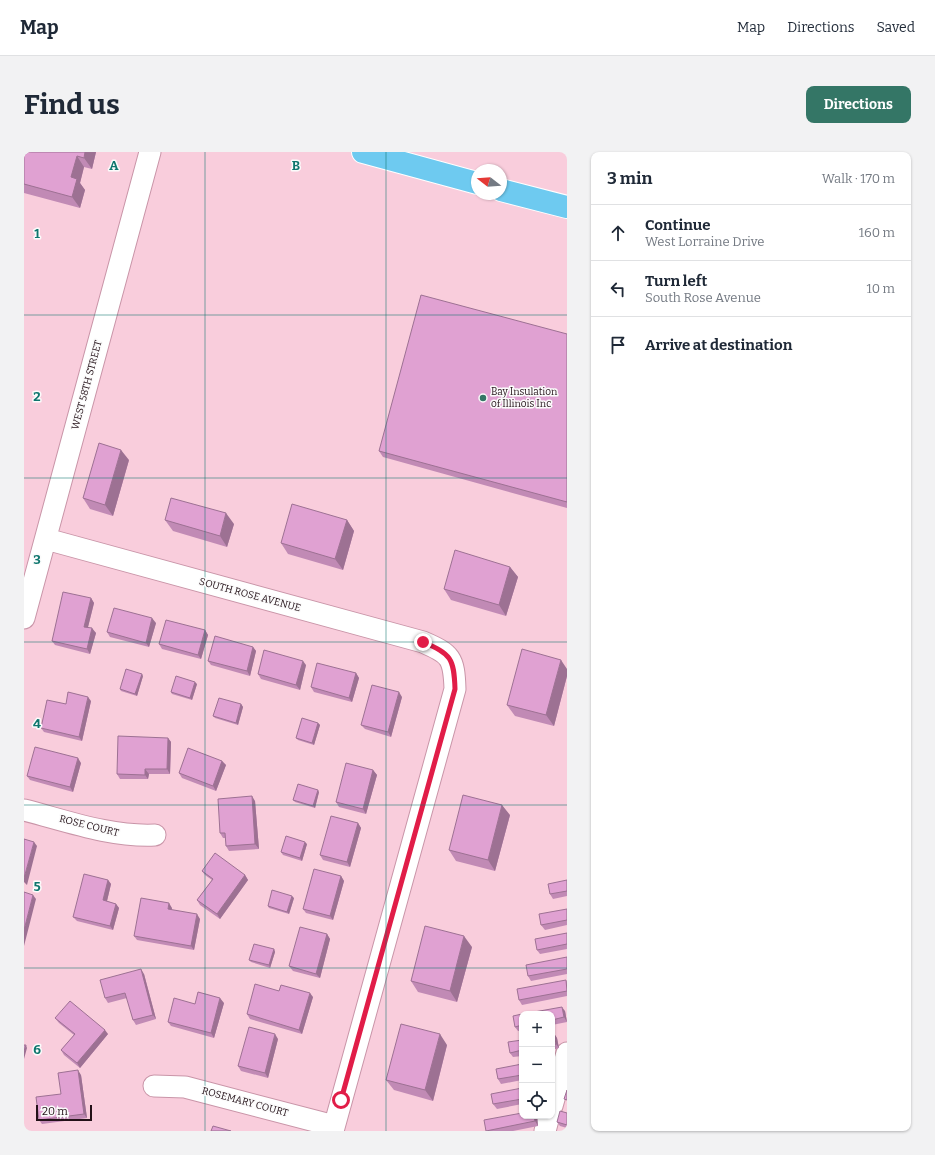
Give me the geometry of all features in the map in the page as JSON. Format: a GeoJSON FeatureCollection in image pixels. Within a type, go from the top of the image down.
{"type":"FeatureCollection","features":[{"type":"Feature","properties":{"kind":"main road"},"geometry":{"type":"LineString","coordinates":[[363,152],[471,181]]}},
{"type":"Feature","properties":{"kind":"main road"},"geometry":{"type":"LineString","coordinates":[[507,192],[567,208]]}},
{"type":"Feature","properties":{"kind":"street","name":"WEST 58TH STREET"},"geometry":{"type":"LineString","coordinates":[[24,618],[150,152]]}},
{"type":"Feature","properties":{"kind":"street","name":"SOUTH ROSE AVENUE"},"geometry":{"type":"LineString","coordinates":[[46,539],[423,642],[438,648],[451,658],[455,689],[333,1128]]}},
{"type":"Feature","properties":{"kind":"street","name":"ROSE COURT"},"geometry":{"type":"LineString","coordinates":[[24,810],[110,832],[126,835],[155,835]]}},
{"type":"Feature","properties":{"kind":"street"},"geometry":{"type":"LineString","coordinates":[[555,1095],[567,1053]]}},
{"type":"Feature","properties":{"kind":"street","name":"ROSEMARY COURT"},"geometry":{"type":"LineString","coordinates":[[154,1086],[185,1087],[333,1128]]}},
{"type":"Feature","properties":{"kind":"street"},"geometry":{"type":"LineString","coordinates":[[545,1131],[548,1119]]}},
{"type":"Feature","properties":{"kind":"building"},"geometry":{"type":"Polygon","coordinates":[[[24,152],[85,152],[84,158],[77,156],[71,177],[77,179],[72,197],[24,184],[24,152]]]}},
{"type":"Feature","properties":{"kind":"building","name":"Bay Insulation of Illinois Inc"},"geometry":{"type":"Polygon","coordinates":[[[421,295],[567,334],[567,502],[379,451],[421,295]]]}},
{"type":"Feature","properties":{"kind":"building"},"geometry":{"type":"Polygon","coordinates":[[[99,443],[121,450],[105,505],[83,498],[99,443]]]}},
{"type":"Feature","properties":{"kind":"building"},"geometry":{"type":"Polygon","coordinates":[[[171,498],[226,513],[220,536],[165,520],[171,498]]]}},
{"type":"Feature","properties":{"kind":"building"},"geometry":{"type":"Polygon","coordinates":[[[292,504],[347,520],[335,559],[281,543],[292,504]]]}},
{"type":"Feature","properties":{"kind":"building"},"geometry":{"type":"Polygon","coordinates":[[[455,550],[510,567],[499,605],[444,589],[455,550]]]}},
{"type":"Feature","properties":{"kind":"building"},"geometry":{"type":"Polygon","coordinates":[[[63,592],[91,598],[84,627],[92,628],[87,649],[52,641],[63,592]]]}},
{"type":"Feature","properties":{"kind":"building"},"geometry":{"type":"Polygon","coordinates":[[[114,608],[152,618],[146,643],[107,632],[114,608]]]}},
{"type":"Feature","properties":{"kind":"building"},"geometry":{"type":"Polygon","coordinates":[[[166,620],[205,630],[198,655],[159,644],[166,620]]]}},
{"type":"Feature","properties":{"kind":"building"},"geometry":{"type":"Polygon","coordinates":[[[215,636],[253,647],[247,671],[208,661],[215,636]]]}},
{"type":"Feature","properties":{"kind":"building"},"geometry":{"type":"Polygon","coordinates":[[[522,649],[561,660],[546,715],[507,705],[522,649]]]}},
{"type":"Feature","properties":{"kind":"building"},"geometry":{"type":"Polygon","coordinates":[[[264,650],[303,661],[296,685],[258,674],[264,650]]]}},
{"type":"Feature","properties":{"kind":"building"},"geometry":{"type":"Polygon","coordinates":[[[317,663],[356,673],[349,698],[311,687],[317,663]]]}},
{"type":"Feature","properties":{"kind":"building"},"geometry":{"type":"Polygon","coordinates":[[[126,669],[142,674],[135,694],[120,689],[126,669]]]}},
{"type":"Feature","properties":{"kind":"building"},"geometry":{"type":"Polygon","coordinates":[[[176,676],[195,682],[190,698],[171,692],[176,676]]]}},
{"type":"Feature","properties":{"kind":"building"},"geometry":{"type":"Polygon","coordinates":[[[372,685],[399,692],[388,732],[361,725],[372,685]]]}},
{"type":"Feature","properties":{"kind":"building"},"geometry":{"type":"Polygon","coordinates":[[[68,692],[88,697],[79,737],[41,728],[47,700],[66,704],[68,692]]]}},
{"type":"Feature","properties":{"kind":"building"},"geometry":{"type":"Polygon","coordinates":[[[219,698],[241,704],[236,723],[213,716],[219,698]]]}},
{"type":"Feature","properties":{"kind":"building"},"geometry":{"type":"Polygon","coordinates":[[[302,718],[318,723],[312,743],[296,738],[302,718]]]}},
{"type":"Feature","properties":{"kind":"building"},"geometry":{"type":"Polygon","coordinates":[[[118,736],[168,738],[167,769],[145,769],[145,775],[117,774],[118,736]]]}},
{"type":"Feature","properties":{"kind":"building"},"geometry":{"type":"Polygon","coordinates":[[[35,747],[78,758],[70,787],[27,776],[35,747]]]}},
{"type":"Feature","properties":{"kind":"building"},"geometry":{"type":"Polygon","coordinates":[[[188,748],[222,761],[213,786],[179,773],[188,748]]]}},
{"type":"Feature","properties":{"kind":"building"},"geometry":{"type":"Polygon","coordinates":[[[346,763],[373,770],[363,809],[336,802],[346,763]]]}},
{"type":"Feature","properties":{"kind":"building"},"geometry":{"type":"Polygon","coordinates":[[[298,784],[318,790],[313,806],[293,800],[298,784]]]}},
{"type":"Feature","properties":{"kind":"building"},"geometry":{"type":"Polygon","coordinates":[[[463,795],[502,805],[488,860],[449,850],[463,795]]]}},
{"type":"Feature","properties":{"kind":"building"},"geometry":{"type":"Polygon","coordinates":[[[252,796],[255,844],[226,846],[225,833],[220,833],[218,799],[252,796]]]}},
{"type":"Feature","properties":{"kind":"building"},"geometry":{"type":"Polygon","coordinates":[[[331,816],[358,823],[347,862],[320,855],[331,816]]]}},
{"type":"Feature","properties":{"kind":"building"},"geometry":{"type":"Polygon","coordinates":[[[286,836],[305,842],[300,858],[281,852],[286,836]]]}},
{"type":"Feature","properties":{"kind":"building"},"geometry":{"type":"Polygon","coordinates":[[[24,839],[34,842],[24,878],[24,839]]]}},
{"type":"Feature","properties":{"kind":"building"},"geometry":{"type":"Polygon","coordinates":[[[215,853],[245,875],[217,914],[197,900],[213,879],[202,871],[215,853]]]}},
{"type":"Feature","properties":{"kind":"building"},"geometry":{"type":"Polygon","coordinates":[[[314,869],[341,876],[330,916],[303,909],[314,869]]]}},
{"type":"Feature","properties":{"kind":"building"},"geometry":{"type":"Polygon","coordinates":[[[84,874],[108,880],[103,900],[116,904],[110,926],[73,917],[84,874]]]}},
{"type":"Feature","properties":{"kind":"building"},"geometry":{"type":"Polygon","coordinates":[[[567,880],[567,891],[550,894],[548,884],[567,880]]]}},
{"type":"Feature","properties":{"kind":"building"},"geometry":{"type":"Polygon","coordinates":[[[272,890],[292,896],[287,912],[268,906],[272,890]]]}},
{"type":"Feature","properties":{"kind":"building"},"geometry":{"type":"Polygon","coordinates":[[[24,892],[33,895],[24,930],[24,892]]]}},
{"type":"Feature","properties":{"kind":"building"},"geometry":{"type":"Polygon","coordinates":[[[141,898],[169,903],[168,909],[197,914],[191,946],[134,936],[141,898]]]}},
{"type":"Feature","properties":{"kind":"building"},"geometry":{"type":"Polygon","coordinates":[[[567,909],[567,920],[541,925],[539,914],[567,909]]]}},
{"type":"Feature","properties":{"kind":"building"},"geometry":{"type":"Polygon","coordinates":[[[425,926],[464,936],[450,991],[411,981],[425,926]]]}},
{"type":"Feature","properties":{"kind":"building"},"geometry":{"type":"Polygon","coordinates":[[[300,927],[327,934],[316,974],[289,966],[300,927]]]}},
{"type":"Feature","properties":{"kind":"building"},"geometry":{"type":"Polygon","coordinates":[[[567,933],[567,944],[537,950],[535,939],[567,933]]]}},
{"type":"Feature","properties":{"kind":"building"},"geometry":{"type":"Polygon","coordinates":[[[254,944],[274,949],[269,965],[249,960],[254,944]]]}},
{"type":"Feature","properties":{"kind":"building"},"geometry":{"type":"Polygon","coordinates":[[[567,957],[567,969],[528,976],[526,965],[567,957]]]}},
{"type":"Feature","properties":{"kind":"building"},"geometry":{"type":"Polygon","coordinates":[[[141,969],[153,1015],[133,1020],[125,993],[105,998],[100,980],[141,969]]]}},
{"type":"Feature","properties":{"kind":"building"},"geometry":{"type":"Polygon","coordinates":[[[566,980],[567,991],[519,1000],[517,989],[566,980]]]}},
{"type":"Feature","properties":{"kind":"building"},"geometry":{"type":"Polygon","coordinates":[[[255,984],[279,991],[281,985],[310,993],[299,1030],[247,1014],[255,984]]]}},
{"type":"Feature","properties":{"kind":"building"},"geometry":{"type":"Polygon","coordinates":[[[198,992],[220,998],[211,1033],[168,1022],[174,998],[195,1004],[198,992]]]}},
{"type":"Feature","properties":{"kind":"building"},"geometry":{"type":"Polygon","coordinates":[[[70,1001],[105,1030],[77,1063],[61,1050],[75,1034],[55,1018],[70,1001]]]}},
{"type":"Feature","properties":{"kind":"building"},"geometry":{"type":"Polygon","coordinates":[[[562,1007],[564,1017],[555,1019],[555,1011],[540,1011],[562,1007]]]}},
{"type":"Feature","properties":{"kind":"building"},"geometry":{"type":"Polygon","coordinates":[[[519,1015],[519,1026],[515,1027],[513,1016],[519,1015]]]}},
{"type":"Feature","properties":{"kind":"building"},"geometry":{"type":"Polygon","coordinates":[[[401,1024],[440,1034],[425,1090],[386,1080],[401,1024]]]}},
{"type":"Feature","properties":{"kind":"building"},"geometry":{"type":"Polygon","coordinates":[[[249,1027],[275,1034],[265,1073],[238,1066],[249,1027]]]}},
{"type":"Feature","properties":{"kind":"building"},"geometry":{"type":"Polygon","coordinates":[[[519,1040],[519,1051],[510,1053],[508,1042],[519,1040]]]}},
{"type":"Feature","properties":{"kind":"building"},"geometry":{"type":"Polygon","coordinates":[[[519,1065],[519,1076],[498,1079],[496,1069],[519,1065]]]}},
{"type":"Feature","properties":{"kind":"building"},"geometry":{"type":"Polygon","coordinates":[[[78,1070],[84,1114],[39,1120],[36,1097],[61,1094],[58,1073],[78,1070]]]}},
{"type":"Feature","properties":{"kind":"building"},"geometry":{"type":"Polygon","coordinates":[[[519,1089],[519,1100],[493,1104],[491,1094],[519,1089]]]}},
{"type":"Feature","properties":{"kind":"building"},"geometry":{"type":"Polygon","coordinates":[[[567,1090],[567,1100],[564,1099],[567,1090]]]}},
{"type":"Feature","properties":{"kind":"building"},"geometry":{"type":"Polygon","coordinates":[[[560,1111],[567,1113],[567,1125],[557,1122],[560,1111]]]}},
{"type":"Feature","properties":{"kind":"building"},"geometry":{"type":"Polygon","coordinates":[[[519,1114],[519,1119],[535,1119],[535,1121],[486,1131],[484,1120],[519,1114]]]}},
{"type":"Feature","properties":{"kind":"building"},"geometry":{"type":"Polygon","coordinates":[[[213,1126],[231,1131],[211,1131],[213,1126]]]}},
{"type":"Feature","properties":{"kind":"place","name":"Bay Insulation of Illinois Inc"},"geometry":{"type":"Point","coordinates":[483,398]}},
{"type":"Feature","properties":{"kind":"route"},"geometry":{"type":"LineString","coordinates":[[341,1100],[455,689],[451,658],[438,648],[423,642]]}}]}
